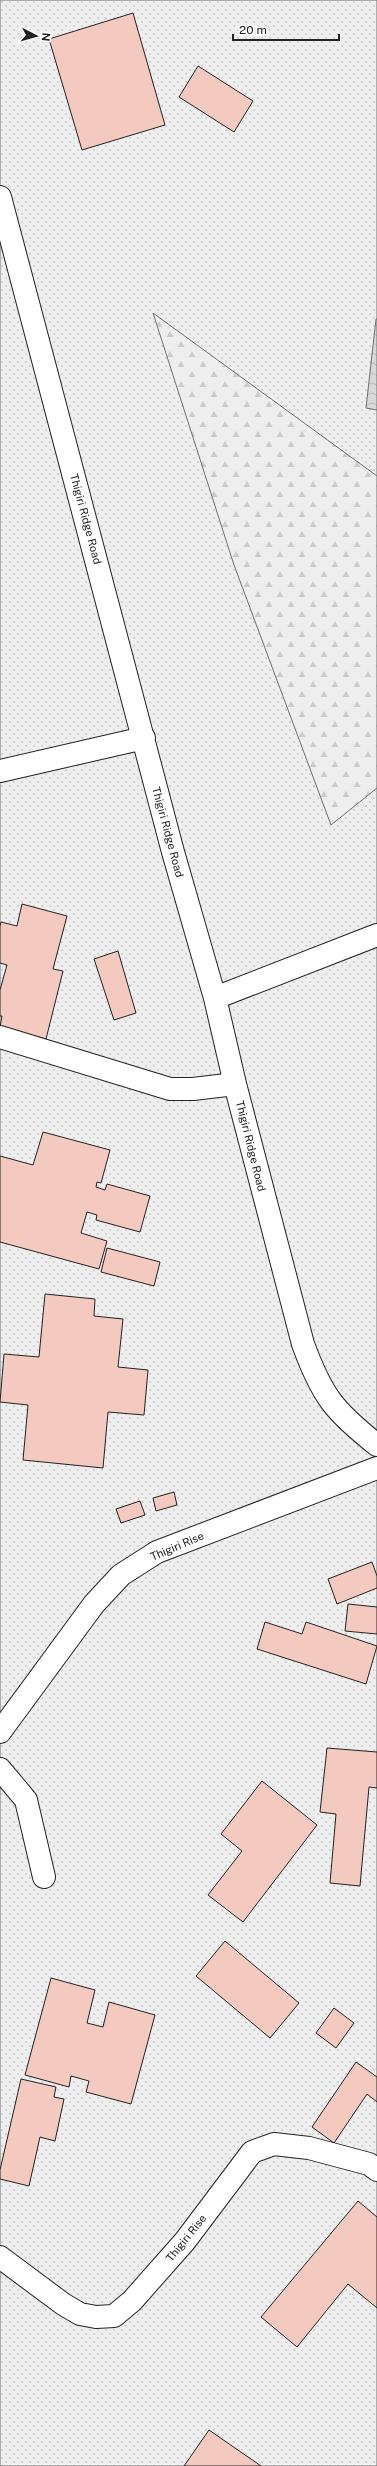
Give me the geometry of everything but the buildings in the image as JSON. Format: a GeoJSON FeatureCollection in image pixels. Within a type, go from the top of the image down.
{"type":"FeatureCollection","features":[{"type":"Feature","properties":{"kind":"street","name":"Thigiri Ridge Road"},"geometry":{"type":"LineString","coordinates":[[0,197],[173,852],[215,998],[235,1084],[301,1337],[313,1372],[325,1396],[344,1419],[377,1445]]}},
{"type":"Feature","properties":{"kind":"street"},"geometry":{"type":"LineString","coordinates":[[0,771],[144,738]]}},
{"type":"Feature","properties":{"kind":"street"},"geometry":{"type":"LineString","coordinates":[[215,998],[377,935]]}},
{"type":"Feature","properties":{"kind":"street"},"geometry":{"type":"LineString","coordinates":[[0,1037],[170,1089],[193,1089],[235,1084]]}},
{"type":"Feature","properties":{"kind":"street","name":"Thigiri Rise"},"geometry":{"type":"LineString","coordinates":[[0,1732],[94,1604],[121,1575],[157,1552],[377,1468]]}},
{"type":"Feature","properties":{"kind":"street"},"geometry":{"type":"LineString","coordinates":[[0,1769],[26,1800],[44,1877]]}},
{"type":"Feature","properties":{"kind":"street","name":"Thigiri Rise"},"geometry":{"type":"LineString","coordinates":[[0,2257],[63,2304],[80,2314],[96,2317],[114,2316],[132,2301],[186,2241],[252,2152],[274,2144],[309,2148],[369,2164],[377,2170]]}},
{"type":"Feature","properties":{"kind":"green space"},"geometry":{"type":"Polygon","coordinates":[[[0,0],[377,0],[377,2466],[0,2466],[0,0]]]}},
{"type":"Feature","properties":{"kind":"green space"},"geometry":{"type":"Polygon","coordinates":[[[153,313],[377,476],[377,788],[331,825],[234,565],[153,313]]]}},
{"type":"Feature","properties":{"kind":"water"},"geometry":{"type":"Polygon","coordinates":[[[377,319],[377,410],[366,408],[377,319]]]}}]}
